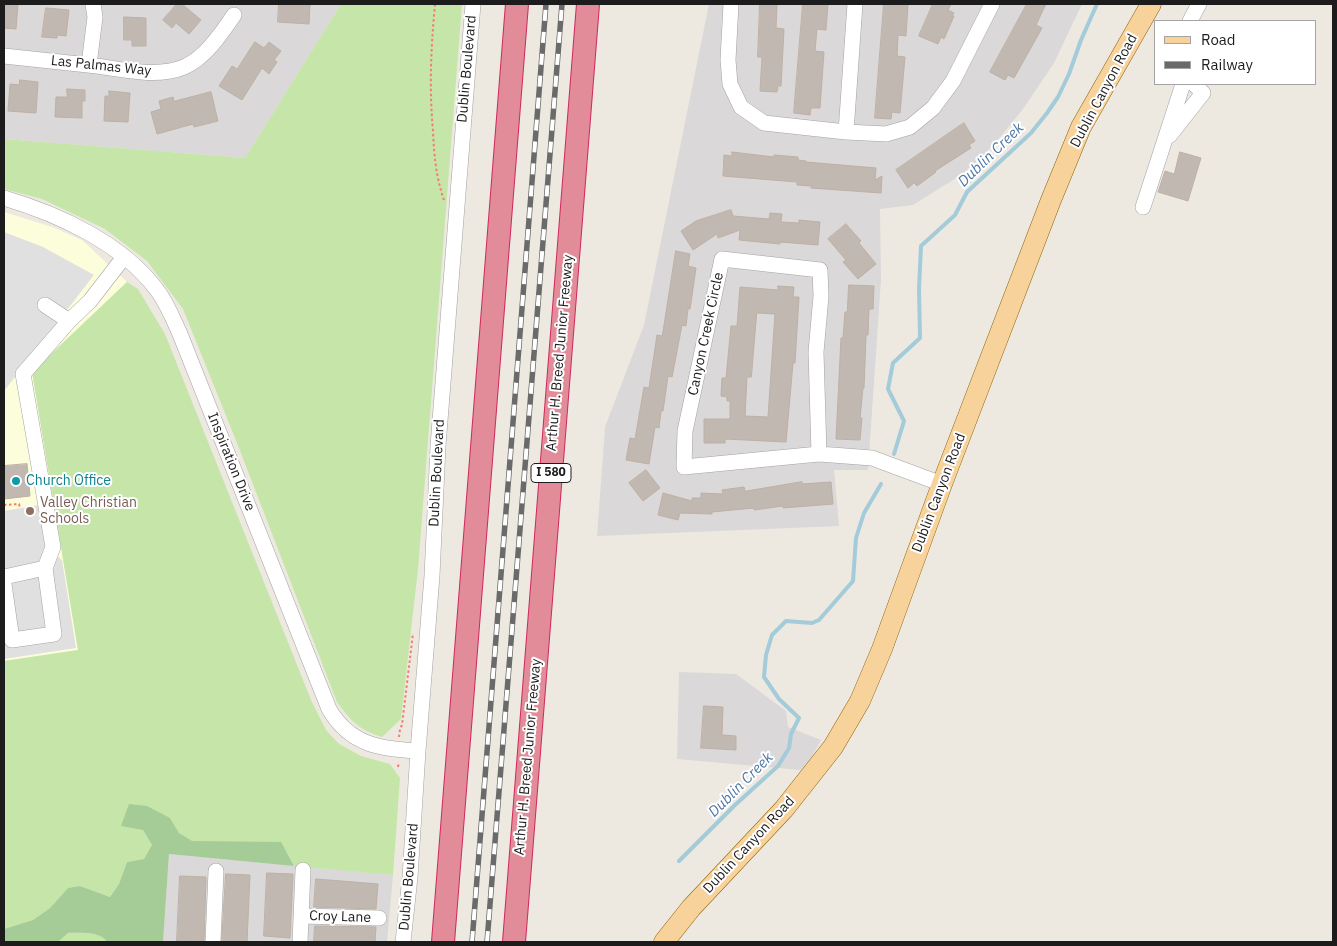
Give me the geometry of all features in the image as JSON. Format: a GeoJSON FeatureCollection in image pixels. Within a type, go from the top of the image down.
{"type":"FeatureCollection","features":[{"type":"Feature","properties":{"kind":"highway"},"geometry":{"type":"LineString","coordinates":[[443,942],[517,4]]}},
{"type":"Feature","properties":{"kind":"highway","name":"Arthur H. Breed Junior Freeway"},"geometry":{"type":"LineString","coordinates":[[514,942],[588,4]]}},
{"type":"Feature","properties":{"kind":"main road","name":"Dublin Canyon Road"},"geometry":{"type":"LineString","coordinates":[[664,942],[700,899],[784,809],[833,747],[860,701],[1081,126],[1152,4]]}},
{"type":"Feature","properties":{"kind":"street"},"geometry":{"type":"LineString","coordinates":[[89,65],[95,18],[93,4]]}},
{"type":"Feature","properties":{"kind":"street","name":"Dublin Boulevard"},"geometry":{"type":"LineString","coordinates":[[403,942],[410,877],[432,576],[438,437],[472,4]]}},
{"type":"Feature","properties":{"kind":"street"},"geometry":{"type":"LineString","coordinates":[[731,4],[728,60],[730,84],[741,107],[764,124],[886,134],[910,127],[933,108],[953,81],[992,4]]}},
{"type":"Feature","properties":{"kind":"street"},"geometry":{"type":"LineString","coordinates":[[846,132],[855,4]]}},
{"type":"Feature","properties":{"kind":"street"},"geometry":{"type":"LineString","coordinates":[[1191,20],[1199,4]]}},
{"type":"Feature","properties":{"kind":"street","name":"Las Palmas Way"},"geometry":{"type":"LineString","coordinates":[[4,56],[150,72],[168,72],[185,66],[200,56],[214,42],[234,15]]}},
{"type":"Feature","properties":{"kind":"street"},"geometry":{"type":"LineString","coordinates":[[1142,207],[1183,85]]}},
{"type":"Feature","properties":{"kind":"street"},"geometry":{"type":"LineString","coordinates":[[1163,144],[1203,93],[1195,85]]}},
{"type":"Feature","properties":{"kind":"street","name":"Inspiration Drive"},"geometry":{"type":"LineString","coordinates":[[4,198],[63,220],[96,238],[124,257],[156,289],[175,322],[332,714],[350,734],[366,743],[386,748],[418,751]]}},
{"type":"Feature","properties":{"kind":"street"},"geometry":{"type":"LineString","coordinates":[[4,584],[12,640],[54,634],[45,568],[53,547],[23,374],[69,321],[90,301],[124,257]]}},
{"type":"Feature","properties":{"kind":"street","name":"Canyon Creek Circle"},"geometry":{"type":"LineString","coordinates":[[819,454],[816,352],[821,296],[820,270],[722,259],[685,431],[684,467],[819,454],[872,458],[942,484]]}},
{"type":"Feature","properties":{"kind":"street"},"geometry":{"type":"LineString","coordinates":[[45,304],[69,321]]}},
{"type":"Feature","properties":{"kind":"street"},"geometry":{"type":"LineString","coordinates":[[4,577],[45,568]]}},
{"type":"Feature","properties":{"kind":"street"},"geometry":{"type":"LineString","coordinates":[[300,942],[303,870]]}},
{"type":"Feature","properties":{"kind":"street"},"geometry":{"type":"LineString","coordinates":[[213,942],[216,872]]}},
{"type":"Feature","properties":{"kind":"street","name":"Croy Lane"},"geometry":{"type":"LineString","coordinates":[[302,916],[379,918]]}},
{"type":"Feature","properties":{"kind":"path"},"geometry":{"type":"LineString","coordinates":[[435,4],[430,63],[430,104],[437,180],[444,200]]}},
{"type":"Feature","properties":{"kind":"path"},"geometry":{"type":"LineString","coordinates":[[4,505],[19,504],[20,508]]}},
{"type":"Feature","properties":{"kind":"shaded area"},"geometry":{"type":"Polygon","coordinates":[[[4,4],[341,4],[245,158],[4,139],[4,4]]]}},
{"type":"Feature","properties":{"kind":"shaded area"},"geometry":{"type":"Polygon","coordinates":[[[709,4],[1082,4],[1054,63],[1023,109],[980,159],[961,175],[913,205],[880,209],[881,279],[868,470],[834,470],[839,526],[597,536],[605,427],[644,325],[709,4]]]}},
{"type":"Feature","properties":{"kind":"shaded area","name":"Valley Christian Schools"},"geometry":{"type":"Polygon","coordinates":[[[4,212],[52,227],[82,240],[127,282],[32,372],[78,650],[4,661],[4,212]]]}},
{"type":"Feature","properties":{"kind":"shaded area"},"geometry":{"type":"Polygon","coordinates":[[[4,232],[43,247],[94,275],[4,391],[4,232]]]}},
{"type":"Feature","properties":{"kind":"shaded area"},"geometry":{"type":"Polygon","coordinates":[[[39,505],[46,547],[62,560],[76,648],[4,659],[4,511],[39,505]]]}},
{"type":"Feature","properties":{"kind":"shaded area"},"geometry":{"type":"Polygon","coordinates":[[[679,672],[736,674],[786,711],[788,727],[821,740],[813,755],[801,770],[677,759],[679,672]]]}},
{"type":"Feature","properties":{"kind":"shaded area"},"geometry":{"type":"Polygon","coordinates":[[[169,854],[393,875],[387,942],[163,942],[169,854]]]}},
{"type":"Feature","properties":{"kind":"green space"},"geometry":{"type":"Polygon","coordinates":[[[341,4],[462,4],[418,569],[401,719],[382,737],[356,724],[337,702],[183,309],[147,261],[105,229],[42,199],[4,189],[4,139],[245,158],[341,4]]]}},
{"type":"Feature","properties":{"kind":"green space"},"geometry":{"type":"Polygon","coordinates":[[[127,282],[138,289],[165,334],[311,700],[326,730],[339,744],[361,756],[390,764],[400,778],[393,875],[294,866],[287,853],[233,842],[192,842],[179,833],[170,818],[143,830],[152,845],[144,859],[127,862],[119,884],[110,897],[80,886],[68,888],[50,908],[33,920],[4,929],[4,661],[78,650],[32,372],[127,282]]]}},
{"type":"Feature","properties":{"kind":"green space"},"geometry":{"type":"Polygon","coordinates":[[[129,804],[147,806],[170,818],[179,833],[192,841],[281,842],[294,866],[169,854],[163,942],[107,942],[104,938],[95,934],[68,933],[58,942],[4,942],[4,929],[33,920],[50,908],[68,888],[80,886],[110,897],[119,884],[127,862],[144,859],[152,845],[143,830],[121,826],[129,804]]]}},
{"type":"Feature","properties":{"kind":"green space"},"geometry":{"type":"Polygon","coordinates":[[[68,933],[95,934],[104,938],[107,942],[58,942],[68,933]]]}},
{"type":"Feature","properties":{"kind":"building"},"geometry":{"type":"Polygon","coordinates":[[[4,4],[18,4],[16,29],[4,28],[4,4]]]}},
{"type":"Feature","properties":{"kind":"building"},"geometry":{"type":"Polygon","coordinates":[[[177,4],[182,4],[201,20],[189,34],[176,23],[172,28],[163,20],[177,4]]]}},
{"type":"Feature","properties":{"kind":"building"},"geometry":{"type":"Polygon","coordinates":[[[279,4],[310,4],[309,24],[278,22],[279,4]]]}},
{"type":"Feature","properties":{"kind":"building"},"geometry":{"type":"Polygon","coordinates":[[[760,4],[777,4],[776,28],[784,29],[781,86],[778,86],[777,92],[760,91],[762,57],[758,57],[760,4]]]}},
{"type":"Feature","properties":{"kind":"building"},"geometry":{"type":"Polygon","coordinates":[[[803,4],[828,4],[826,30],[817,29],[815,51],[824,52],[820,108],[811,108],[810,115],[794,113],[803,4]]]}},
{"type":"Feature","properties":{"kind":"building"},"geometry":{"type":"Polygon","coordinates":[[[884,4],[908,4],[906,36],[898,35],[897,56],[905,57],[900,113],[892,112],[891,119],[875,118],[884,4]]]}},
{"type":"Feature","properties":{"kind":"building"},"geometry":{"type":"Polygon","coordinates":[[[933,4],[951,4],[948,10],[954,13],[944,39],[941,37],[938,44],[919,36],[933,4]]]}},
{"type":"Feature","properties":{"kind":"building"},"geometry":{"type":"Polygon","coordinates":[[[1027,4],[1046,4],[1036,25],[1042,28],[1014,78],[1008,75],[1005,80],[990,72],[1027,4]]]}},
{"type":"Feature","properties":{"kind":"building"},"geometry":{"type":"Polygon","coordinates":[[[46,8],[69,10],[66,36],[57,35],[57,38],[42,37],[46,8]]]}},
{"type":"Feature","properties":{"kind":"building"},"geometry":{"type":"Polygon","coordinates":[[[124,17],[146,18],[146,46],[132,46],[132,40],[124,40],[124,17]]]}},
{"type":"Feature","properties":{"kind":"building"},"geometry":{"type":"Polygon","coordinates":[[[255,42],[264,48],[269,42],[281,51],[274,60],[277,62],[269,74],[262,68],[242,100],[219,86],[232,66],[237,69],[255,42]]]}},
{"type":"Feature","properties":{"kind":"building"},"geometry":{"type":"Polygon","coordinates":[[[20,80],[38,82],[36,113],[8,111],[10,84],[19,85],[20,80]]]}},
{"type":"Feature","properties":{"kind":"building"},"geometry":{"type":"Polygon","coordinates":[[[67,89],[85,90],[85,101],[82,101],[82,118],[55,117],[56,97],[67,97],[67,89]]]}},
{"type":"Feature","properties":{"kind":"building"},"geometry":{"type":"Polygon","coordinates":[[[109,91],[130,93],[128,122],[104,121],[105,96],[109,96],[109,91]]]}},
{"type":"Feature","properties":{"kind":"building"},"geometry":{"type":"Polygon","coordinates":[[[211,92],[218,121],[194,127],[193,124],[157,134],[151,112],[161,109],[159,101],[173,97],[174,101],[211,92]]]}},
{"type":"Feature","properties":{"kind":"building"},"geometry":{"type":"Polygon","coordinates":[[[964,123],[975,141],[969,145],[971,148],[935,171],[917,186],[914,183],[908,188],[896,170],[964,123]]]}},
{"type":"Feature","properties":{"kind":"building"},"geometry":{"type":"Polygon","coordinates":[[[732,152],[774,157],[774,155],[798,157],[798,160],[806,162],[876,168],[875,180],[882,176],[881,193],[811,188],[811,186],[797,185],[797,182],[723,176],[724,155],[732,156],[732,152]]]}},
{"type":"Feature","properties":{"kind":"building"},"geometry":{"type":"Polygon","coordinates":[[[1180,152],[1201,158],[1188,201],[1158,192],[1165,171],[1174,174],[1180,152]]]}},
{"type":"Feature","properties":{"kind":"building"},"geometry":{"type":"Polygon","coordinates":[[[731,210],[733,216],[769,219],[770,213],[782,214],[781,222],[799,223],[799,220],[820,222],[818,245],[739,240],[740,230],[718,238],[717,234],[693,250],[681,231],[696,221],[731,210]]]}},
{"type":"Feature","properties":{"kind":"building"},"geometry":{"type":"Polygon","coordinates":[[[846,224],[861,241],[859,243],[876,264],[858,279],[843,262],[846,260],[828,239],[846,224]]]}},
{"type":"Feature","properties":{"kind":"building"},"geometry":{"type":"Polygon","coordinates":[[[676,251],[690,254],[688,266],[696,268],[686,326],[682,325],[672,377],[668,376],[663,411],[661,411],[659,428],[655,427],[649,464],[626,460],[630,438],[635,439],[644,387],[649,388],[657,335],[662,336],[676,251]]]}},
{"type":"Feature","properties":{"kind":"building"},"geometry":{"type":"Polygon","coordinates":[[[849,285],[874,286],[873,309],[869,309],[868,335],[866,335],[860,440],[836,439],[841,338],[843,338],[845,312],[847,312],[849,285]]]}},
{"type":"Feature","properties":{"kind":"building"},"geometry":{"type":"Polygon","coordinates":[[[778,286],[794,287],[793,297],[799,297],[795,363],[793,363],[786,442],[725,439],[725,443],[704,443],[704,419],[730,419],[730,401],[727,401],[727,397],[721,396],[722,378],[726,378],[731,326],[737,326],[740,287],[778,290],[778,286]],[[757,313],[751,377],[747,377],[745,416],[768,417],[775,314],[757,313]]]}},
{"type":"Feature","properties":{"kind":"building","name":"Church Office"},"geometry":{"type":"Polygon","coordinates":[[[27,464],[30,496],[4,499],[4,466],[27,464]]]}},
{"type":"Feature","properties":{"kind":"building"},"geometry":{"type":"Polygon","coordinates":[[[646,470],[660,488],[643,501],[629,483],[646,470]]]}},
{"type":"Feature","properties":{"kind":"building"},"geometry":{"type":"Polygon","coordinates":[[[802,482],[802,484],[831,482],[833,504],[783,508],[783,506],[754,510],[754,508],[712,512],[712,514],[680,513],[678,520],[658,515],[663,493],[692,501],[692,498],[701,498],[701,493],[723,494],[722,490],[744,487],[745,491],[802,482]]]}},
{"type":"Feature","properties":{"kind":"building"},"geometry":{"type":"Polygon","coordinates":[[[704,706],[723,707],[722,735],[736,736],[736,750],[701,748],[704,706]]]}},
{"type":"Feature","properties":{"kind":"building"},"geometry":{"type":"Polygon","coordinates":[[[267,873],[293,874],[290,938],[264,936],[267,873]]]}},
{"type":"Feature","properties":{"kind":"building"},"geometry":{"type":"Polygon","coordinates":[[[226,874],[250,875],[247,942],[222,942],[226,874]]]}},
{"type":"Feature","properties":{"kind":"building"},"geometry":{"type":"Polygon","coordinates":[[[180,876],[206,877],[204,942],[177,941],[180,876]]]}},
{"type":"Feature","properties":{"kind":"building"},"geometry":{"type":"Polygon","coordinates":[[[316,879],[378,884],[376,909],[314,907],[316,879]]]}},
{"type":"Feature","properties":{"kind":"building"},"geometry":{"type":"Polygon","coordinates":[[[315,926],[376,927],[375,942],[314,942],[315,926]]]}},
{"type":"Feature","properties":{"kind":"waterway","name":"Dublin Creek"},"geometry":{"type":"LineString","coordinates":[[894,454],[904,421],[888,389],[893,363],[920,338],[919,289],[921,246],[955,215],[967,192],[1031,133],[1047,113],[1058,97],[1069,74],[1097,4]]}},
{"type":"Feature","properties":{"kind":"waterway","name":"Dublin Creek"},"geometry":{"type":"LineString","coordinates":[[679,861],[735,805],[778,766],[789,748],[791,734],[799,718],[779,699],[764,677],[766,655],[772,635],[786,621],[812,623],[819,620],[853,581],[856,538],[864,513],[881,484]]}},
{"type":"Feature","properties":{"kind":"railway"},"geometry":{"type":"LineString","coordinates":[[472,942],[546,4]]}},
{"type":"Feature","properties":{"kind":"railway"},"geometry":{"type":"LineString","coordinates":[[487,942],[562,4]]}},
{"type":"Feature","properties":{"kind":"place","name":"Church Office"},"geometry":{"type":"Point","coordinates":[16,481]}},
{"type":"Feature","properties":{"kind":"place","name":"Valley Christian Schools"},"geometry":{"type":"Point","coordinates":[30,511]}}]}
